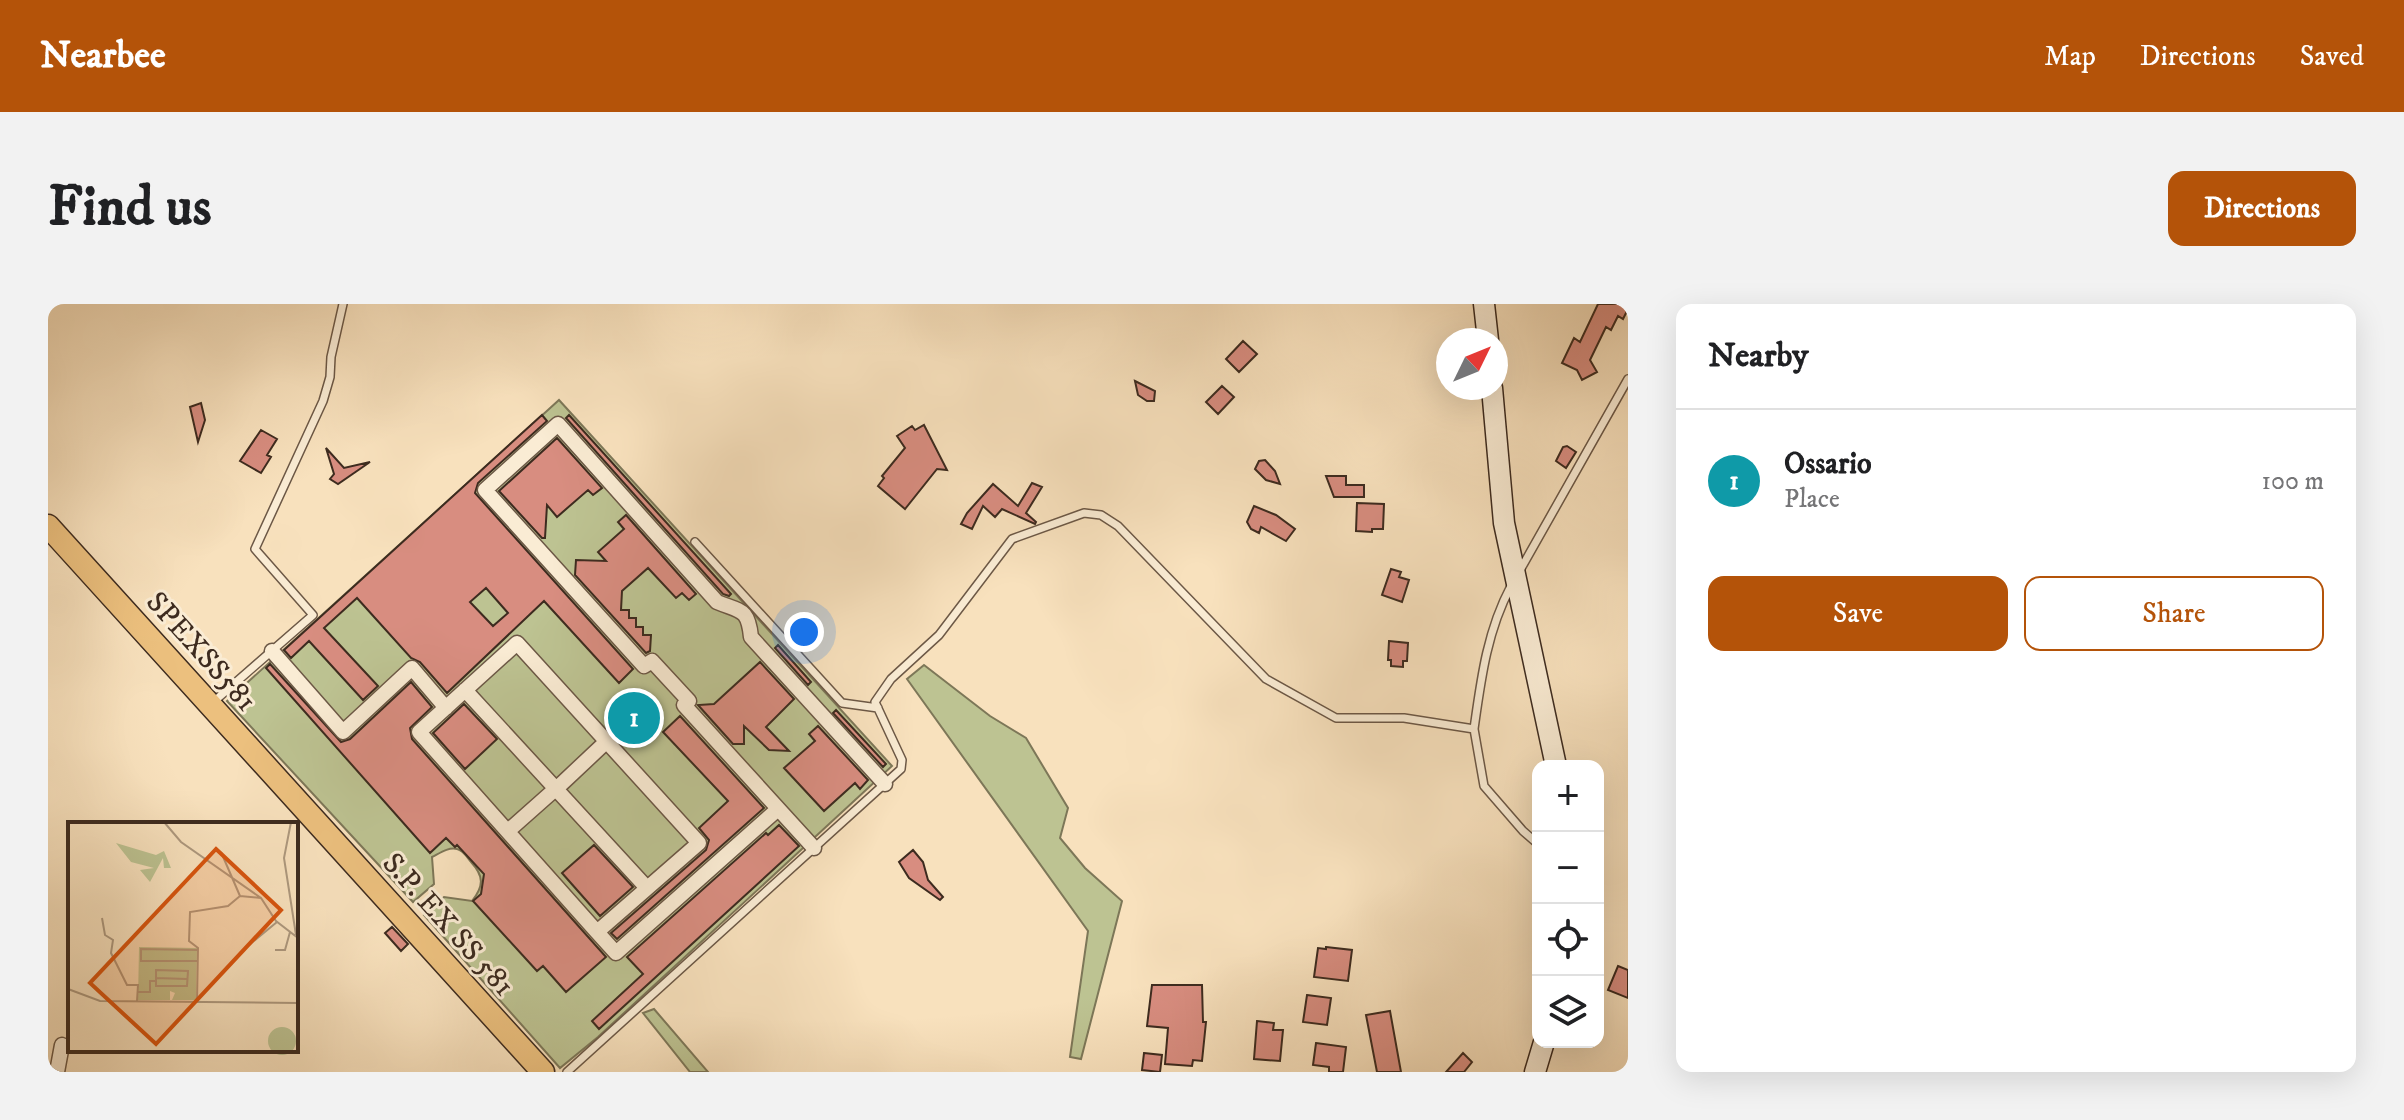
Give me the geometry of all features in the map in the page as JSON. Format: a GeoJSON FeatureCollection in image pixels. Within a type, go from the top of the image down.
{"type":"FeatureCollection","features":[{"type":"Feature","properties":{"kind":"main road","name":"SPEXSS581"},"geometry":{"type":"LineString","coordinates":[[48,526],[311,817]]}},
{"type":"Feature","properties":{"kind":"main road","name":"S.P. EX SS 581"},"geometry":{"type":"LineString","coordinates":[[311,817],[543,1072]]}},
{"type":"Feature","properties":{"kind":"street"},"geometry":{"type":"LineString","coordinates":[[1484,304],[1487,328]]}},
{"type":"Feature","properties":{"kind":"street"},"geometry":{"type":"LineString","coordinates":[[1493,400],[1504,523],[1555,760]]}},
{"type":"Feature","properties":{"kind":"street"},"geometry":{"type":"LineString","coordinates":[[814,848],[684,705],[689,701],[652,661],[644,666],[485,490],[558,424],[717,602],[750,611],[751,637],[885,784]]}},
{"type":"Feature","properties":{"kind":"street"},"geometry":{"type":"LineString","coordinates":[[597,932],[699,843],[517,643],[419,732],[508,831],[597,932],[616,953],[778,809]]}},
{"type":"Feature","properties":{"kind":"street"},"geometry":{"type":"LineString","coordinates":[[272,651],[343,732],[412,668],[446,708]]}},
{"type":"Feature","properties":{"kind":"street"},"geometry":{"type":"LineString","coordinates":[[465,690],[647,888]]}},
{"type":"Feature","properties":{"kind":"street"},"geometry":{"type":"LineString","coordinates":[[508,831],[607,741]]}},
{"type":"Feature","properties":{"kind":"street"},"geometry":{"type":"LineString","coordinates":[[57,1072],[62,1045]]}},
{"type":"Feature","properties":{"kind":"street"},"geometry":{"type":"LineString","coordinates":[[1535,1072],[1542,1048]]}},
{"type":"Feature","properties":{"kind":"lane"},"geometry":{"type":"LineString","coordinates":[[210,705],[313,615],[255,549],[323,401],[343,304]]}},
{"type":"Feature","properties":{"kind":"lane"},"geometry":{"type":"LineString","coordinates":[[1532,838],[1484,786],[1474,729],[1484,660],[1499,610],[1515,578],[1628,379]]}},
{"type":"Feature","properties":{"kind":"lane"},"geometry":{"type":"LineString","coordinates":[[567,1072],[901,769],[902,760],[875,702],[891,679],[939,635],[1012,539],[1084,513],[1101,515],[1118,526],[1266,679],[1336,718],[1404,718],[1474,729]]}},
{"type":"Feature","properties":{"kind":"lane"},"geometry":{"type":"LineString","coordinates":[[695,542],[750,611],[842,703],[878,708]]}},
{"type":"Feature","properties":{"kind":"green space"},"geometry":{"type":"Polygon","coordinates":[[[559,400],[892,766],[598,1037],[560,1068],[424,915],[444,897],[472,901],[476,896],[480,877],[465,854],[450,849],[432,857],[434,884],[413,902],[227,701],[559,400]]]}},
{"type":"Feature","properties":{"kind":"green space"},"geometry":{"type":"Polygon","coordinates":[[[924,665],[990,716],[1026,738],[1068,808],[1060,838],[1085,868],[1122,901],[1081,1059],[1070,1057],[1088,931],[907,679],[924,665]]]}},
{"type":"Feature","properties":{"kind":"green space"},"geometry":{"type":"Polygon","coordinates":[[[654,1009],[708,1072],[690,1072],[643,1013],[654,1009]]]}},
{"type":"Feature","properties":{"kind":"building"},"geometry":{"type":"Polygon","coordinates":[[[1598,304],[1628,304],[1628,309],[1623,319],[1618,316],[1611,330],[1606,327],[1590,360],[1597,372],[1582,380],[1577,370],[1562,363],[1574,338],[1580,342],[1598,304]]]}},
{"type":"Feature","properties":{"kind":"building"},"geometry":{"type":"Polygon","coordinates":[[[1243,341],[1257,354],[1239,372],[1226,359],[1243,341]]]}},
{"type":"Feature","properties":{"kind":"building"},"geometry":{"type":"Polygon","coordinates":[[[1135,381],[1155,391],[1154,401],[1147,401],[1138,395],[1135,381]]]}},
{"type":"Feature","properties":{"kind":"building"},"geometry":{"type":"Polygon","coordinates":[[[1222,386],[1234,397],[1218,414],[1206,402],[1222,386]]]}},
{"type":"Feature","properties":{"kind":"building"},"geometry":{"type":"Polygon","coordinates":[[[201,403],[205,420],[198,442],[190,407],[201,403]]]}},
{"type":"Feature","properties":{"kind":"building"},"geometry":{"type":"Polygon","coordinates":[[[542,415],[547,421],[478,483],[475,493],[633,669],[619,683],[544,601],[447,693],[357,598],[324,628],[378,686],[363,700],[309,641],[291,658],[284,650],[542,415]],[[486,588],[470,602],[493,626],[508,613],[486,588]]]}},
{"type":"Feature","properties":{"kind":"building"},"geometry":{"type":"Polygon","coordinates":[[[569,415],[731,594],[729,596],[723,594],[566,418],[569,415]]]}},
{"type":"Feature","properties":{"kind":"building"},"geometry":{"type":"Polygon","coordinates":[[[924,425],[947,470],[937,469],[905,509],[878,486],[884,478],[882,476],[905,448],[897,436],[912,426],[915,430],[924,425]]]}},
{"type":"Feature","properties":{"kind":"building"},"geometry":{"type":"Polygon","coordinates":[[[261,430],[277,439],[261,473],[240,461],[261,430]]]}},
{"type":"Feature","properties":{"kind":"building"},"geometry":{"type":"Polygon","coordinates":[[[557,438],[602,488],[593,495],[588,490],[557,517],[547,505],[545,538],[542,538],[499,491],[557,438]]]}},
{"type":"Feature","properties":{"kind":"building"},"geometry":{"type":"Polygon","coordinates":[[[1563,447],[1576,452],[1566,468],[1556,461],[1563,447]]]}},
{"type":"Feature","properties":{"kind":"building"},"geometry":{"type":"Polygon","coordinates":[[[326,448],[344,468],[370,462],[338,484],[330,479],[334,474],[326,448]]]}},
{"type":"Feature","properties":{"kind":"building"},"geometry":{"type":"Polygon","coordinates":[[[1265,460],[1275,471],[1280,484],[1266,480],[1255,469],[1259,461],[1265,460]]]}},
{"type":"Feature","properties":{"kind":"building"},"geometry":{"type":"Polygon","coordinates":[[[1326,476],[1346,476],[1346,485],[1364,485],[1364,497],[1334,497],[1326,476]]]}},
{"type":"Feature","properties":{"kind":"building"},"geometry":{"type":"Polygon","coordinates":[[[1032,483],[1042,487],[1026,513],[1035,524],[1002,509],[995,517],[983,506],[972,529],[961,524],[993,484],[1018,506],[1032,483]]]}},
{"type":"Feature","properties":{"kind":"building"},"geometry":{"type":"Polygon","coordinates":[[[1357,503],[1384,504],[1383,529],[1356,531],[1357,503]]]}},
{"type":"Feature","properties":{"kind":"building"},"geometry":{"type":"Polygon","coordinates":[[[1254,506],[1276,515],[1295,529],[1286,541],[1261,527],[1259,533],[1251,529],[1247,522],[1254,506]]]}},
{"type":"Feature","properties":{"kind":"building"},"geometry":{"type":"Polygon","coordinates":[[[626,515],[696,594],[689,600],[682,593],[676,598],[648,568],[622,591],[621,610],[629,610],[629,618],[636,618],[636,627],[643,627],[643,635],[651,635],[650,651],[646,653],[575,575],[576,560],[606,561],[598,552],[624,529],[618,522],[626,515]]]}},
{"type":"Feature","properties":{"kind":"building"},"geometry":{"type":"Polygon","coordinates":[[[1391,569],[1401,572],[1399,577],[1409,580],[1402,602],[1382,595],[1391,569]]]}},
{"type":"Feature","properties":{"kind":"building"},"geometry":{"type":"Polygon","coordinates":[[[1389,641],[1408,643],[1407,661],[1403,661],[1403,667],[1391,666],[1391,660],[1388,660],[1389,641]]]}},
{"type":"Feature","properties":{"kind":"building"},"geometry":{"type":"Polygon","coordinates":[[[778,645],[811,682],[808,685],[775,648],[778,645]]]}},
{"type":"Feature","properties":{"kind":"building"},"geometry":{"type":"Polygon","coordinates":[[[760,662],[794,699],[766,727],[789,751],[769,750],[744,726],[744,744],[733,744],[698,705],[714,704],[760,662]]]}},
{"type":"Feature","properties":{"kind":"building"},"geometry":{"type":"Polygon","coordinates":[[[270,664],[341,742],[350,739],[411,682],[432,707],[410,728],[412,739],[606,957],[566,992],[543,966],[537,971],[473,901],[481,894],[484,874],[457,845],[455,847],[446,838],[430,853],[266,668],[270,664]]]}},
{"type":"Feature","properties":{"kind":"building"},"geometry":{"type":"Polygon","coordinates":[[[464,704],[497,739],[465,769],[433,733],[464,704]]]}},
{"type":"Feature","properties":{"kind":"building"},"geometry":{"type":"Polygon","coordinates":[[[836,710],[886,764],[883,767],[833,713],[836,710]]]}},
{"type":"Feature","properties":{"kind":"building"},"geometry":{"type":"Polygon","coordinates":[[[680,716],[764,808],[617,939],[611,933],[706,850],[709,840],[699,828],[728,801],[663,732],[680,716]]]}},
{"type":"Feature","properties":{"kind":"building"},"geometry":{"type":"Polygon","coordinates":[[[818,726],[868,780],[860,789],[855,783],[824,811],[784,768],[815,741],[809,734],[818,726]]]}},
{"type":"Feature","properties":{"kind":"building"},"geometry":{"type":"Polygon","coordinates":[[[779,825],[799,846],[599,1029],[592,1021],[643,974],[627,957],[766,833],[768,835],[779,825]]]}},
{"type":"Feature","properties":{"kind":"building"},"geometry":{"type":"Polygon","coordinates":[[[594,845],[633,887],[600,916],[562,873],[594,845]]]}},
{"type":"Feature","properties":{"kind":"building"},"geometry":{"type":"Polygon","coordinates":[[[913,850],[923,862],[928,880],[943,897],[940,900],[909,878],[899,862],[913,850]]]}},
{"type":"Feature","properties":{"kind":"building"},"geometry":{"type":"Polygon","coordinates":[[[392,927],[408,944],[401,951],[385,933],[392,927]]]}},
{"type":"Feature","properties":{"kind":"building"},"geometry":{"type":"Polygon","coordinates":[[[1318,948],[1352,950],[1348,981],[1314,977],[1318,948]]]}},
{"type":"Feature","properties":{"kind":"building"},"geometry":{"type":"Polygon","coordinates":[[[1618,966],[1628,970],[1628,998],[1608,990],[1618,966]]]}},
{"type":"Feature","properties":{"kind":"building"},"geometry":{"type":"Polygon","coordinates":[[[1152,985],[1202,985],[1203,1022],[1206,1022],[1202,1061],[1193,1060],[1192,1066],[1165,1064],[1168,1028],[1147,1026],[1152,985]]]}},
{"type":"Feature","properties":{"kind":"building"},"geometry":{"type":"Polygon","coordinates":[[[1307,995],[1331,998],[1327,1025],[1303,1022],[1307,995]]]}},
{"type":"Feature","properties":{"kind":"building"},"geometry":{"type":"Polygon","coordinates":[[[1390,1011],[1401,1072],[1377,1072],[1366,1015],[1390,1011]]]}},
{"type":"Feature","properties":{"kind":"building"},"geometry":{"type":"Polygon","coordinates":[[[1257,1021],[1274,1023],[1273,1030],[1283,1030],[1280,1061],[1254,1059],[1257,1021]]]}},
{"type":"Feature","properties":{"kind":"building"},"geometry":{"type":"Polygon","coordinates":[[[1316,1043],[1346,1047],[1343,1072],[1329,1072],[1329,1067],[1313,1065],[1316,1043]]]}},
{"type":"Feature","properties":{"kind":"building"},"geometry":{"type":"Polygon","coordinates":[[[1144,1053],[1162,1055],[1160,1072],[1142,1070],[1144,1053]]]}},
{"type":"Feature","properties":{"kind":"building"},"geometry":{"type":"Polygon","coordinates":[[[1463,1053],[1472,1062],[1464,1072],[1446,1072],[1463,1053]]]}},
{"type":"Feature","properties":{"kind":"place","name":"Ossario"},"geometry":{"type":"Point","coordinates":[634,718]}}]}
